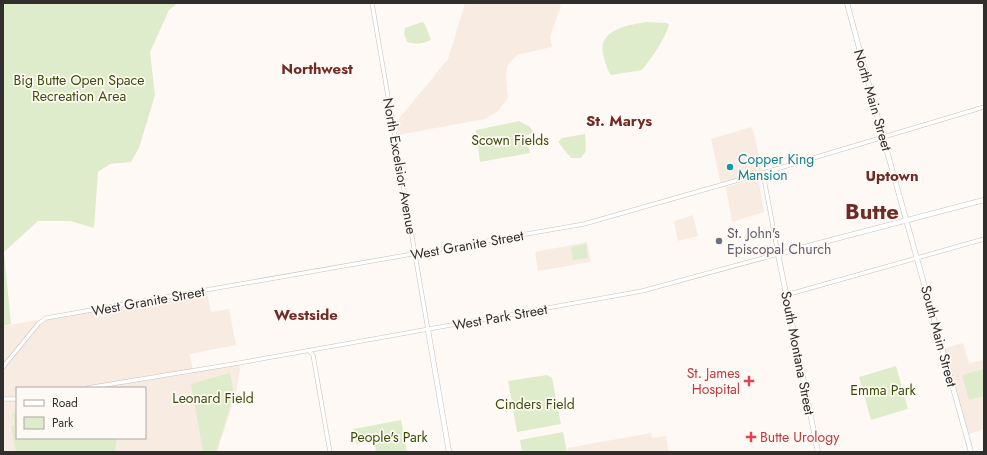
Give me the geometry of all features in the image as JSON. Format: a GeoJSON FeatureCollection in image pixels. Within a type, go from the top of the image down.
{"type":"FeatureCollection","features":[{"type":"Feature","properties":{"kind":"main road","name":"North Main Street"},"geometry":{"type":"LineString","coordinates":[[847,3],[907,221]]}},
{"type":"Feature","properties":{"kind":"main road","name":"West Park Street"},"geometry":{"type":"LineString","coordinates":[[778,254],[984,200]]}},
{"type":"Feature","properties":{"kind":"main road","name":"South Main Street"},"geometry":{"type":"LineString","coordinates":[[907,221],[971,452]]}},
{"type":"Feature","properties":{"kind":"main road","name":"South Montana Street"},"geometry":{"type":"LineString","coordinates":[[778,254],[818,452]]}},
{"type":"Feature","properties":{"kind":"main road"},"geometry":{"type":"LineString","coordinates":[[428,330],[449,452]]}},
{"type":"Feature","properties":{"kind":"street","name":"North Excelsior Avenue"},"geometry":{"type":"LineString","coordinates":[[372,3],[428,330]]}},
{"type":"Feature","properties":{"kind":"street","name":"West Granite Street"},"geometry":{"type":"LineString","coordinates":[[3,367],[38,323],[43,319],[584,224],[984,107]]}},
{"type":"Feature","properties":{"kind":"street"},"geometry":{"type":"LineString","coordinates":[[762,173],[778,254]]}},
{"type":"Feature","properties":{"kind":"street"},"geometry":{"type":"LineString","coordinates":[[786,295],[984,240]]}},
{"type":"Feature","properties":{"kind":"street","name":"West Park Street"},"geometry":{"type":"LineString","coordinates":[[93,387],[309,351],[642,292],[778,254]]}},
{"type":"Feature","properties":{"kind":"street"},"geometry":{"type":"LineString","coordinates":[[309,351],[313,355],[330,452]]}},
{"type":"Feature","properties":{"kind":"street"},"geometry":{"type":"LineString","coordinates":[[3,399],[16,399]]}},
{"type":"Feature","properties":{"kind":"shaded area"},"geometry":{"type":"Polygon","coordinates":[[[465,3],[559,3],[561,6],[550,37],[552,47],[517,55],[507,66],[506,78],[508,98],[498,111],[485,119],[398,135],[396,122],[448,59],[465,3]]]}},
{"type":"Feature","properties":{"kind":"shaded area"},"geometry":{"type":"Polygon","coordinates":[[[751,127],[754,133],[763,173],[721,185],[711,139],[751,127]]]}},
{"type":"Feature","properties":{"kind":"shaded area"},"geometry":{"type":"Polygon","coordinates":[[[758,178],[764,212],[732,222],[726,187],[758,178]]]}},
{"type":"Feature","properties":{"kind":"shaded area"},"geometry":{"type":"Polygon","coordinates":[[[693,215],[698,236],[678,241],[674,221],[693,215]]]}},
{"type":"Feature","properties":{"kind":"shaded area"},"geometry":{"type":"Polygon","coordinates":[[[587,242],[591,262],[538,271],[535,252],[587,242]]]}},
{"type":"Feature","properties":{"kind":"shaded area"},"geometry":{"type":"Polygon","coordinates":[[[207,291],[211,312],[229,309],[236,345],[190,354],[193,371],[239,363],[240,370],[236,394],[217,452],[3,452],[3,326],[207,291]]]}},
{"type":"Feature","properties":{"kind":"shaded area"},"geometry":{"type":"Polygon","coordinates":[[[963,343],[969,363],[984,360],[984,429],[966,435],[942,349],[963,343]]]}},
{"type":"Feature","properties":{"kind":"shaded area"},"geometry":{"type":"Polygon","coordinates":[[[651,433],[652,438],[666,436],[669,452],[568,452],[567,448],[651,433]]]}},
{"type":"Feature","properties":{"kind":"green space","name":"Big Butte Open Space Recreation Area"},"geometry":{"type":"Polygon","coordinates":[[[3,3],[178,3],[169,10],[150,52],[155,95],[139,148],[131,162],[110,164],[98,172],[94,228],[70,221],[38,221],[4,252],[11,324],[3,326],[3,3]]]}},
{"type":"Feature","properties":{"kind":"green space"},"geometry":{"type":"Polygon","coordinates":[[[422,22],[425,24],[431,40],[419,44],[407,42],[404,34],[405,28],[422,22]]]}},
{"type":"Feature","properties":{"kind":"green space"},"geometry":{"type":"Polygon","coordinates":[[[647,22],[667,23],[669,25],[654,54],[642,70],[611,75],[602,49],[604,41],[608,35],[622,27],[647,22]]]}},
{"type":"Feature","properties":{"kind":"green space","name":"Scown Fields"},"geometry":{"type":"Polygon","coordinates":[[[519,121],[530,127],[534,133],[526,135],[530,153],[480,162],[476,130],[519,121]]]}},
{"type":"Feature","properties":{"kind":"green space"},"geometry":{"type":"Polygon","coordinates":[[[585,134],[586,151],[581,158],[571,158],[558,142],[562,138],[585,134]]]}},
{"type":"Feature","properties":{"kind":"green space"},"geometry":{"type":"Polygon","coordinates":[[[586,244],[588,258],[573,260],[571,247],[586,244]]]}},
{"type":"Feature","properties":{"kind":"green space","name":"Emma Park"},"geometry":{"type":"Polygon","coordinates":[[[896,366],[908,409],[871,420],[859,377],[896,366]]]}},
{"type":"Feature","properties":{"kind":"green space"},"geometry":{"type":"Polygon","coordinates":[[[984,369],[984,396],[969,400],[962,375],[984,369]]]}},
{"type":"Feature","properties":{"kind":"green space","name":"Leonard Field"},"geometry":{"type":"Polygon","coordinates":[[[230,373],[234,394],[216,452],[203,452],[191,384],[230,373]]]}},
{"type":"Feature","properties":{"kind":"green space","name":"Cinders Field"},"geometry":{"type":"Polygon","coordinates":[[[547,375],[552,378],[561,424],[517,432],[508,381],[547,375]]]}},
{"type":"Feature","properties":{"kind":"green space"},"geometry":{"type":"Polygon","coordinates":[[[16,410],[16,439],[117,439],[115,452],[16,452],[11,426],[14,426],[14,418],[12,416],[16,410]]]}},
{"type":"Feature","properties":{"kind":"green space","name":"People's Park"},"geometry":{"type":"Polygon","coordinates":[[[401,420],[407,452],[376,452],[374,441],[356,444],[353,429],[401,420]]]}},
{"type":"Feature","properties":{"kind":"green space"},"geometry":{"type":"Polygon","coordinates":[[[563,432],[567,452],[522,452],[520,440],[563,432]]]}},
{"type":"Feature","properties":{"kind":"place","name":"Copper King Mansion"},"geometry":{"type":"Point","coordinates":[730,167]}},
{"type":"Feature","properties":{"kind":"place","name":"St. John's Episcopal Church"},"geometry":{"type":"Point","coordinates":[719,241]}},
{"type":"Feature","properties":{"kind":"place","name":"St. James Hospital"},"geometry":{"type":"Point","coordinates":[749,381]}},
{"type":"Feature","properties":{"kind":"place","name":"Butte Urology"},"geometry":{"type":"Point","coordinates":[751,437]}},
{"type":"Feature","properties":{"kind":"district","name":"Northwest"},"geometry":{"type":"Point","coordinates":[317,69]}},
{"type":"Feature","properties":{"kind":"district","name":"St. Marys"},"geometry":{"type":"Point","coordinates":[619,121]}},
{"type":"Feature","properties":{"kind":"district","name":"Uptown"},"geometry":{"type":"Point","coordinates":[892,176]}},
{"type":"Feature","properties":{"kind":"district","name":"Butte"},"geometry":{"type":"Point","coordinates":[872,211]}},
{"type":"Feature","properties":{"kind":"district","name":"Westside"},"geometry":{"type":"Point","coordinates":[306,315]}}]}
